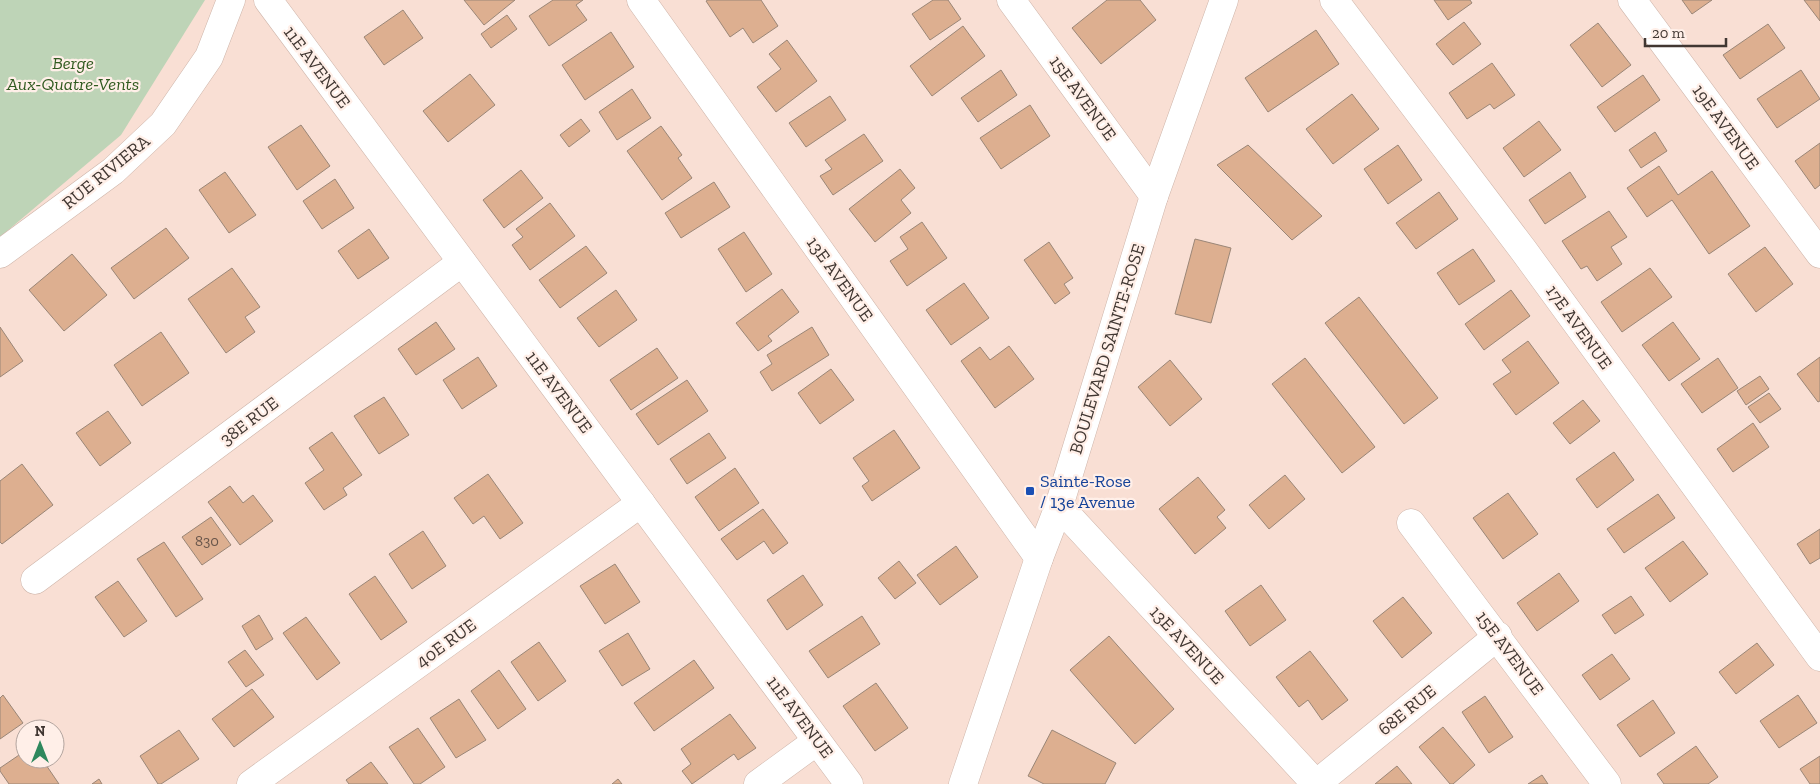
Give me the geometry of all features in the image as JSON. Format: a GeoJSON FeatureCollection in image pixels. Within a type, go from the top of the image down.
{"type":"FeatureCollection","features":[{"type":"Feature","properties":{"kind":"street","name":"RUE RIVIERA"},"geometry":{"type":"LineString","coordinates":[[0,254],[113,170],[163,124],[209,57],[231,0]]}},
{"type":"Feature","properties":{"kind":"street","name":"11E AVENUE"},"geometry":{"type":"LineString","coordinates":[[268,0],[849,784]]}},
{"type":"Feature","properties":{"kind":"street","name":"13E AVENUE"},"geometry":{"type":"LineString","coordinates":[[641,0],[1039,558]]}},
{"type":"Feature","properties":{"kind":"street","name":"15E AVENUE"},"geometry":{"type":"LineString","coordinates":[[1011,0],[1154,196]]}},
{"type":"Feature","properties":{"kind":"street","name":"BOULEVARD SAINTE-ROSE"},"geometry":{"type":"LineString","coordinates":[[963,784],[1039,558],[1059,506],[1154,196],[1224,0]]}},
{"type":"Feature","properties":{"kind":"street","name":"17E AVENUE"},"geometry":{"type":"LineString","coordinates":[[1334,0],[1524,251],[1820,657]]}},
{"type":"Feature","properties":{"kind":"street","name":"19E AVENUE"},"geometry":{"type":"LineString","coordinates":[[1632,0],[1820,254]]}},
{"type":"Feature","properties":{"kind":"street","name":"38E RUE"},"geometry":{"type":"LineString","coordinates":[[35,580],[462,262]]}},
{"type":"Feature","properties":{"kind":"street","name":"40E RUE"},"geometry":{"type":"LineString","coordinates":[[251,784],[641,503]]}},
{"type":"Feature","properties":{"kind":"street","name":"13E AVENUE"},"geometry":{"type":"LineString","coordinates":[[1059,506],[1316,784]]}},
{"type":"Feature","properties":{"kind":"street","name":"15E AVENUE"},"geometry":{"type":"LineString","coordinates":[[1411,523],[1498,636],[1607,784]]}},
{"type":"Feature","properties":{"kind":"street","name":"68E RUE"},"geometry":{"type":"LineString","coordinates":[[1316,784],[1498,636]]}},
{"type":"Feature","properties":{"kind":"street"},"geometry":{"type":"LineString","coordinates":[[758,784],[817,741]]}},
{"type":"Feature","properties":{"kind":"green space","name":"Berge Aux-Quatre-Vents"},"geometry":{"type":"Polygon","coordinates":[[[0,0],[205,0],[121,135],[0,237],[0,0]]]}},
{"type":"Feature","properties":{"kind":"building"},"geometry":{"type":"Polygon","coordinates":[[[464,0],[515,0],[484,25],[464,0]]]}},
{"type":"Feature","properties":{"kind":"building"},"geometry":{"type":"Polygon","coordinates":[[[553,0],[583,0],[576,5],[587,20],[549,46],[529,16],[553,0]]]}},
{"type":"Feature","properties":{"kind":"building"},"geometry":{"type":"Polygon","coordinates":[[[761,0],[778,26],[753,43],[743,28],[730,37],[706,1],[761,0]]]}},
{"type":"Feature","properties":{"kind":"building"},"geometry":{"type":"Polygon","coordinates":[[[933,0],[948,0],[961,19],[930,40],[912,14],[933,0]]]}},
{"type":"Feature","properties":{"kind":"building"},"geometry":{"type":"Polygon","coordinates":[[[1107,0],[1140,0],[1156,20],[1101,64],[1072,28],[1107,0]]]}},
{"type":"Feature","properties":{"kind":"building"},"geometry":{"type":"Polygon","coordinates":[[[1434,0],[1470,0],[1472,3],[1448,20],[1434,0]]]}},
{"type":"Feature","properties":{"kind":"building"},"geometry":{"type":"Polygon","coordinates":[[[1682,0],[1712,0],[1692,14],[1682,0]]]}},
{"type":"Feature","properties":{"kind":"building"},"geometry":{"type":"Polygon","coordinates":[[[1804,0],[1820,0],[1820,21],[1804,0]]]}},
{"type":"Feature","properties":{"kind":"building"},"geometry":{"type":"Polygon","coordinates":[[[403,10],[423,38],[384,65],[364,37],[403,10]]]}},
{"type":"Feature","properties":{"kind":"building"},"geometry":{"type":"Polygon","coordinates":[[[507,15],[517,29],[491,48],[481,34],[507,15]]]}},
{"type":"Feature","properties":{"kind":"building"},"geometry":{"type":"Polygon","coordinates":[[[1464,22],[1481,44],[1453,65],[1436,44],[1464,22]]]}},
{"type":"Feature","properties":{"kind":"building"},"geometry":{"type":"Polygon","coordinates":[[[1598,23],[1631,65],[1602,87],[1570,45],[1598,23]]]}},
{"type":"Feature","properties":{"kind":"building"},"geometry":{"type":"Polygon","coordinates":[[[1768,24],[1785,48],[1740,79],[1723,55],[1768,24]]]}},
{"type":"Feature","properties":{"kind":"building"},"geometry":{"type":"Polygon","coordinates":[[[963,26],[985,56],[932,96],[910,66],[963,26]]]}},
{"type":"Feature","properties":{"kind":"building"},"geometry":{"type":"Polygon","coordinates":[[[1316,30],[1339,64],[1268,112],[1245,78],[1316,30]]]}},
{"type":"Feature","properties":{"kind":"building"},"geometry":{"type":"Polygon","coordinates":[[[611,32],[634,67],[585,100],[562,65],[611,32]]]}},
{"type":"Feature","properties":{"kind":"building"},"geometry":{"type":"Polygon","coordinates":[[[787,40],[817,81],[776,112],[757,87],[781,69],[769,54],[787,40]]]}},
{"type":"Feature","properties":{"kind":"building"},"geometry":{"type":"Polygon","coordinates":[[[1492,63],[1515,95],[1494,109],[1490,104],[1467,119],[1449,93],[1492,63]]]}},
{"type":"Feature","properties":{"kind":"building"},"geometry":{"type":"Polygon","coordinates":[[[1001,70],[1017,95],[978,122],[961,98],[1001,70]]]}},
{"type":"Feature","properties":{"kind":"building"},"geometry":{"type":"Polygon","coordinates":[[[1801,70],[1820,99],[1777,128],[1757,99],[1801,70]]]}},
{"type":"Feature","properties":{"kind":"building"},"geometry":{"type":"Polygon","coordinates":[[[470,74],[495,105],[448,142],[423,111],[470,74]]]}},
{"type":"Feature","properties":{"kind":"building"},"geometry":{"type":"Polygon","coordinates":[[[1643,75],[1660,100],[1615,132],[1597,107],[1643,75]]]}},
{"type":"Feature","properties":{"kind":"building"},"geometry":{"type":"Polygon","coordinates":[[[632,89],[651,118],[617,140],[599,112],[632,89]]]}},
{"type":"Feature","properties":{"kind":"building"},"geometry":{"type":"Polygon","coordinates":[[[1352,94],[1379,129],[1333,164],[1306,129],[1352,94]]]}},
{"type":"Feature","properties":{"kind":"building"},"geometry":{"type":"Polygon","coordinates":[[[830,96],[846,120],[806,147],[789,123],[830,96]]]}},
{"type":"Feature","properties":{"kind":"building"},"geometry":{"type":"Polygon","coordinates":[[[1030,105],[1050,136],[1001,169],[980,138],[1030,105]]]}},
{"type":"Feature","properties":{"kind":"building"},"geometry":{"type":"Polygon","coordinates":[[[581,119],[590,131],[569,147],[560,135],[581,119]]]}},
{"type":"Feature","properties":{"kind":"building"},"geometry":{"type":"Polygon","coordinates":[[[1539,121],[1561,150],[1524,177],[1503,148],[1539,121]]]}},
{"type":"Feature","properties":{"kind":"building"},"geometry":{"type":"Polygon","coordinates":[[[301,125],[330,166],[297,190],[268,147],[301,125]]]}},
{"type":"Feature","properties":{"kind":"building"},"geometry":{"type":"Polygon","coordinates":[[[661,126],[682,155],[678,158],[692,178],[662,200],[627,151],[661,126]]]}},
{"type":"Feature","properties":{"kind":"building"},"geometry":{"type":"Polygon","coordinates":[[[1655,132],[1667,151],[1641,168],[1629,150],[1655,132]]]}},
{"type":"Feature","properties":{"kind":"building"},"geometry":{"type":"Polygon","coordinates":[[[864,134],[883,161],[833,195],[820,176],[832,169],[825,160],[864,134]]]}},
{"type":"Feature","properties":{"kind":"building"},"geometry":{"type":"Polygon","coordinates":[[[1820,143],[1820,185],[1815,189],[1795,161],[1820,143]]]}},
{"type":"Feature","properties":{"kind":"building"},"geometry":{"type":"Polygon","coordinates":[[[1248,145],[1322,216],[1292,240],[1217,165],[1248,145]]]}},
{"type":"Feature","properties":{"kind":"building"},"geometry":{"type":"Polygon","coordinates":[[[1398,145],[1422,180],[1388,204],[1364,169],[1398,145]]]}},
{"type":"Feature","properties":{"kind":"building"},"geometry":{"type":"Polygon","coordinates":[[[1659,166],[1678,195],[1712,171],[1750,226],[1709,254],[1672,200],[1647,217],[1627,188],[1659,166]]]}},
{"type":"Feature","properties":{"kind":"building"},"geometry":{"type":"Polygon","coordinates":[[[900,169],[915,188],[901,200],[911,213],[875,242],[849,209],[900,169]]]}},
{"type":"Feature","properties":{"kind":"building"},"geometry":{"type":"Polygon","coordinates":[[[521,170],[543,198],[504,228],[483,200],[521,170]]]}},
{"type":"Feature","properties":{"kind":"building"},"geometry":{"type":"Polygon","coordinates":[[[225,172],[256,215],[229,233],[199,190],[225,172]]]}},
{"type":"Feature","properties":{"kind":"building"},"geometry":{"type":"Polygon","coordinates":[[[1570,172],[1586,197],[1545,224],[1529,200],[1570,172]]]}},
{"type":"Feature","properties":{"kind":"building"},"geometry":{"type":"Polygon","coordinates":[[[335,179],[354,208],[322,229],[303,201],[335,179]]]}},
{"type":"Feature","properties":{"kind":"building"},"geometry":{"type":"Polygon","coordinates":[[[714,182],[730,207],[681,238],[665,213],[714,182]]]}},
{"type":"Feature","properties":{"kind":"building"},"geometry":{"type":"Polygon","coordinates":[[[1439,192],[1458,219],[1416,249],[1396,223],[1439,192]]]}},
{"type":"Feature","properties":{"kind":"building"},"geometry":{"type":"Polygon","coordinates":[[[550,203],[575,236],[530,270],[512,245],[523,237],[516,229],[550,203]]]}},
{"type":"Feature","properties":{"kind":"building"},"geometry":{"type":"Polygon","coordinates":[[[1609,211],[1627,237],[1611,247],[1622,264],[1597,281],[1587,266],[1581,269],[1562,241],[1609,211]]]}},
{"type":"Feature","properties":{"kind":"building"},"geometry":{"type":"Polygon","coordinates":[[[922,222],[947,258],[907,286],[890,261],[908,249],[900,237],[922,222]]]}},
{"type":"Feature","properties":{"kind":"building"},"geometry":{"type":"Polygon","coordinates":[[[166,228],[189,258],[134,299],[111,268],[166,228]]]}},
{"type":"Feature","properties":{"kind":"building"},"geometry":{"type":"Polygon","coordinates":[[[369,229],[389,258],[358,279],[338,251],[369,229]]]}},
{"type":"Feature","properties":{"kind":"building"},"geometry":{"type":"Polygon","coordinates":[[[744,232],[772,274],[746,292],[718,249],[744,232]]]}},
{"type":"Feature","properties":{"kind":"building"},"geometry":{"type":"Polygon","coordinates":[[[1195,239],[1231,248],[1211,323],[1175,314],[1195,239]]]}},
{"type":"Feature","properties":{"kind":"building"},"geometry":{"type":"Polygon","coordinates":[[[1049,242],[1073,278],[1064,284],[1070,293],[1055,304],[1024,260],[1049,242]]]}},
{"type":"Feature","properties":{"kind":"building"},"geometry":{"type":"Polygon","coordinates":[[[586,246],[607,273],[560,308],[539,280],[586,246]]]}},
{"type":"Feature","properties":{"kind":"building"},"geometry":{"type":"Polygon","coordinates":[[[1765,247],[1793,284],[1756,312],[1728,274],[1765,247]]]}},
{"type":"Feature","properties":{"kind":"building"},"geometry":{"type":"Polygon","coordinates":[[[1473,249],[1495,281],[1459,305],[1437,273],[1473,249]]]}},
{"type":"Feature","properties":{"kind":"building"},"geometry":{"type":"Polygon","coordinates":[[[72,254],[107,295],[64,331],[29,290],[72,254]]]}},
{"type":"Feature","properties":{"kind":"building"},"geometry":{"type":"Polygon","coordinates":[[[232,268],[260,307],[245,317],[255,332],[226,353],[188,299],[232,268]]]}},
{"type":"Feature","properties":{"kind":"building"},"geometry":{"type":"Polygon","coordinates":[[[1650,268],[1672,297],[1622,332],[1601,302],[1650,268]]]}},
{"type":"Feature","properties":{"kind":"building"},"geometry":{"type":"Polygon","coordinates":[[[964,283],[989,318],[951,345],[926,310],[964,283]]]}},
{"type":"Feature","properties":{"kind":"building"},"geometry":{"type":"Polygon","coordinates":[[[782,289],[799,312],[768,336],[772,341],[758,351],[736,323],[782,289]]]}},
{"type":"Feature","properties":{"kind":"building"},"geometry":{"type":"Polygon","coordinates":[[[616,290],[637,320],[599,347],[577,318],[616,290]]]}},
{"type":"Feature","properties":{"kind":"building"},"geometry":{"type":"Polygon","coordinates":[[[1511,290],[1530,316],[1484,350],[1465,324],[1511,290]]]}},
{"type":"Feature","properties":{"kind":"building"},"geometry":{"type":"Polygon","coordinates":[[[1359,297],[1438,398],[1404,424],[1325,323],[1359,297]]]}},
{"type":"Feature","properties":{"kind":"building"},"geometry":{"type":"Polygon","coordinates":[[[436,322],[455,349],[416,375],[398,349],[436,322]]]}},
{"type":"Feature","properties":{"kind":"building"},"geometry":{"type":"Polygon","coordinates":[[[1673,322],[1700,359],[1669,381],[1642,345],[1673,322]]]}},
{"type":"Feature","properties":{"kind":"building"},"geometry":{"type":"Polygon","coordinates":[[[0,327],[23,361],[0,377],[0,327]]]}},
{"type":"Feature","properties":{"kind":"building"},"geometry":{"type":"Polygon","coordinates":[[[812,327],[829,355],[772,391],[760,372],[772,364],[767,355],[812,327]]]}},
{"type":"Feature","properties":{"kind":"building"},"geometry":{"type":"Polygon","coordinates":[[[161,332],[189,373],[142,406],[114,365],[161,332]]]}},
{"type":"Feature","properties":{"kind":"building"},"geometry":{"type":"Polygon","coordinates":[[[1528,341],[1559,383],[1516,415],[1493,384],[1511,372],[1502,360],[1528,341]]]}},
{"type":"Feature","properties":{"kind":"building"},"geometry":{"type":"Polygon","coordinates":[[[1009,346],[1034,379],[995,408],[961,361],[980,347],[990,360],[1009,346]]]}},
{"type":"Feature","properties":{"kind":"building"},"geometry":{"type":"Polygon","coordinates":[[[657,348],[678,378],[631,410],[610,380],[657,348]]]}},
{"type":"Feature","properties":{"kind":"building"},"geometry":{"type":"Polygon","coordinates":[[[478,357],[497,386],[462,409],[443,380],[478,357]]]}},
{"type":"Feature","properties":{"kind":"building"},"geometry":{"type":"Polygon","coordinates":[[[1820,357],[1820,401],[1818,402],[1797,374],[1820,357]]]}},
{"type":"Feature","properties":{"kind":"building"},"geometry":{"type":"Polygon","coordinates":[[[1305,358],[1375,447],[1342,473],[1272,384],[1305,358]]]}},
{"type":"Feature","properties":{"kind":"building"},"geometry":{"type":"Polygon","coordinates":[[[1718,358],[1738,388],[1702,413],[1681,384],[1718,358]]]}},
{"type":"Feature","properties":{"kind":"building"},"geometry":{"type":"Polygon","coordinates":[[[1170,360],[1202,399],[1170,426],[1138,387],[1170,360]]]}},
{"type":"Feature","properties":{"kind":"building"},"geometry":{"type":"Polygon","coordinates":[[[831,369],[854,400],[820,424],[798,393],[831,369]]]}},
{"type":"Feature","properties":{"kind":"building"},"geometry":{"type":"Polygon","coordinates":[[[1760,376],[1769,389],[1746,405],[1737,391],[1760,376]]]}},
{"type":"Feature","properties":{"kind":"building"},"geometry":{"type":"Polygon","coordinates":[[[687,380],[708,411],[658,445],[636,414],[687,380]]]}},
{"type":"Feature","properties":{"kind":"building"},"geometry":{"type":"Polygon","coordinates":[[[1769,393],[1781,409],[1760,423],[1748,407],[1769,393]]]}},
{"type":"Feature","properties":{"kind":"building"},"geometry":{"type":"Polygon","coordinates":[[[384,397],[409,435],[379,454],[354,416],[384,397]]]}},
{"type":"Feature","properties":{"kind":"building"},"geometry":{"type":"Polygon","coordinates":[[[1583,400],[1600,421],[1570,444],[1553,423],[1583,400]]]}},
{"type":"Feature","properties":{"kind":"building"},"geometry":{"type":"Polygon","coordinates":[[[108,411],[131,443],[100,466],[76,433],[108,411]]]}},
{"type":"Feature","properties":{"kind":"building"},"geometry":{"type":"Polygon","coordinates":[[[1753,423],[1769,447],[1733,472],[1717,449],[1753,423]]]}},
{"type":"Feature","properties":{"kind":"building"},"geometry":{"type":"Polygon","coordinates":[[[894,430],[920,468],[872,501],[862,486],[869,481],[853,458],[894,430]]]}},
{"type":"Feature","properties":{"kind":"building"},"geometry":{"type":"Polygon","coordinates":[[[332,432],[362,475],[343,488],[347,495],[324,510],[305,483],[324,470],[309,448],[332,432]]]}},
{"type":"Feature","properties":{"kind":"building"},"geometry":{"type":"Polygon","coordinates":[[[709,433],[726,458],[687,484],[670,459],[709,433]]]}},
{"type":"Feature","properties":{"kind":"building"},"geometry":{"type":"Polygon","coordinates":[[[1614,452],[1634,480],[1597,508],[1576,479],[1614,452]]]}},
{"type":"Feature","properties":{"kind":"building"},"geometry":{"type":"Polygon","coordinates":[[[22,464],[53,505],[2,544],[0,542],[0,481],[22,464]]]}},
{"type":"Feature","properties":{"kind":"building"},"geometry":{"type":"Polygon","coordinates":[[[735,468],[759,503],[719,531],[695,497],[735,468]]]}},
{"type":"Feature","properties":{"kind":"building"},"geometry":{"type":"Polygon","coordinates":[[[488,474],[523,523],[500,539],[484,516],[473,524],[454,498],[488,474]]]}},
{"type":"Feature","properties":{"kind":"building"},"geometry":{"type":"Polygon","coordinates":[[[1285,475],[1305,499],[1269,529],[1249,505],[1285,475]]]}},
{"type":"Feature","properties":{"kind":"building"},"geometry":{"type":"Polygon","coordinates":[[[1198,477],[1225,510],[1217,517],[1226,528],[1195,554],[1159,509],[1198,477]]]}},
{"type":"Feature","properties":{"kind":"building"},"geometry":{"type":"Polygon","coordinates":[[[230,486],[243,503],[253,495],[273,521],[240,545],[208,502],[230,486]]]}},
{"type":"Feature","properties":{"kind":"building"},"geometry":{"type":"Polygon","coordinates":[[[1508,493],[1538,534],[1503,559],[1473,518],[1508,493]]]}},
{"type":"Feature","properties":{"kind":"building"},"geometry":{"type":"Polygon","coordinates":[[[1658,494],[1675,518],[1624,553],[1607,529],[1658,494]]]}},
{"type":"Feature","properties":{"kind":"building"},"geometry":{"type":"Polygon","coordinates":[[[763,509],[788,543],[773,554],[764,541],[737,560],[721,539],[763,509]]]}},
{"type":"Feature","properties":{"kind":"building"},"geometry":{"type":"Polygon","coordinates":[[[211,517],[231,545],[202,565],[182,537],[211,517]]]}},
{"type":"Feature","properties":{"kind":"building"},"geometry":{"type":"Polygon","coordinates":[[[1820,529],[1820,558],[1810,564],[1797,544],[1820,529]]]}},
{"type":"Feature","properties":{"kind":"building"},"geometry":{"type":"Polygon","coordinates":[[[423,531],[446,566],[412,589],[389,554],[423,531]]]}},
{"type":"Feature","properties":{"kind":"building"},"geometry":{"type":"Polygon","coordinates":[[[1683,541],[1708,574],[1670,602],[1645,568],[1683,541]]]}},
{"type":"Feature","properties":{"kind":"building"},"geometry":{"type":"Polygon","coordinates":[[[164,542],[203,599],[176,617],[137,559],[164,542]]]}},
{"type":"Feature","properties":{"kind":"building"},"geometry":{"type":"Polygon","coordinates":[[[956,546],[978,577],[940,605],[917,575],[956,546]]]}},
{"type":"Feature","properties":{"kind":"building"},"geometry":{"type":"Polygon","coordinates":[[[899,561],[916,583],[895,599],[878,578],[899,561]]]}},
{"type":"Feature","properties":{"kind":"building"},"geometry":{"type":"Polygon","coordinates":[[[615,564],[640,602],[605,624],[580,586],[615,564]]]}},
{"type":"Feature","properties":{"kind":"building"},"geometry":{"type":"Polygon","coordinates":[[[1559,573],[1579,601],[1537,631],[1517,603],[1559,573]]]}},
{"type":"Feature","properties":{"kind":"building"},"geometry":{"type":"Polygon","coordinates":[[[803,575],[823,605],[787,630],[767,600],[803,575]]]}},
{"type":"Feature","properties":{"kind":"building"},"geometry":{"type":"Polygon","coordinates":[[[375,576],[407,622],[381,640],[349,594],[375,576]]]}},
{"type":"Feature","properties":{"kind":"building"},"geometry":{"type":"Polygon","coordinates":[[[118,581],[147,621],[124,637],[95,597],[118,581]]]}},
{"type":"Feature","properties":{"kind":"building"},"geometry":{"type":"Polygon","coordinates":[[[1261,585],[1286,620],[1250,646],[1225,611],[1261,585]]]}},
{"type":"Feature","properties":{"kind":"building"},"geometry":{"type":"Polygon","coordinates":[[[1631,596],[1644,615],[1615,634],[1602,615],[1631,596]]]}},
{"type":"Feature","properties":{"kind":"building"},"geometry":{"type":"Polygon","coordinates":[[[1403,597],[1432,633],[1402,658],[1373,621],[1403,597]]]}},
{"type":"Feature","properties":{"kind":"building"},"geometry":{"type":"Polygon","coordinates":[[[259,615],[273,639],[256,650],[242,626],[259,615]]]}},
{"type":"Feature","properties":{"kind":"building"},"geometry":{"type":"Polygon","coordinates":[[[862,616],[880,644],[828,678],[809,651],[862,616]]]}},
{"type":"Feature","properties":{"kind":"building"},"geometry":{"type":"Polygon","coordinates":[[[306,617],[340,663],[317,680],[283,633],[306,617]]]}},
{"type":"Feature","properties":{"kind":"building"},"geometry":{"type":"Polygon","coordinates":[[[628,633],[650,669],[622,686],[599,651],[628,633]]]}},
{"type":"Feature","properties":{"kind":"building"},"geometry":{"type":"Polygon","coordinates":[[[1109,636],[1174,709],[1135,744],[1070,670],[1109,636]]]}},
{"type":"Feature","properties":{"kind":"building"},"geometry":{"type":"Polygon","coordinates":[[[539,642],[566,681],[538,701],[511,662],[539,642]]]}},
{"type":"Feature","properties":{"kind":"building"},"geometry":{"type":"Polygon","coordinates":[[[1757,643],[1774,665],[1736,694],[1719,672],[1757,643]]]}},
{"type":"Feature","properties":{"kind":"building"},"geometry":{"type":"Polygon","coordinates":[[[245,650],[264,675],[246,687],[228,662],[245,650]]]}},
{"type":"Feature","properties":{"kind":"building"},"geometry":{"type":"Polygon","coordinates":[[[1310,651],[1348,700],[1322,720],[1308,700],[1299,707],[1276,677],[1310,651]]]}},
{"type":"Feature","properties":{"kind":"building"},"geometry":{"type":"Polygon","coordinates":[[[1612,654],[1630,679],[1600,700],[1582,675],[1612,654]]]}},
{"type":"Feature","properties":{"kind":"building"},"geometry":{"type":"Polygon","coordinates":[[[694,660],[714,688],[654,731],[634,703],[694,660]]]}},
{"type":"Feature","properties":{"kind":"building"},"geometry":{"type":"Polygon","coordinates":[[[499,670],[526,709],[498,729],[471,691],[499,670]]]}},
{"type":"Feature","properties":{"kind":"building"},"geometry":{"type":"Polygon","coordinates":[[[876,683],[908,728],[875,751],[843,706],[876,683]]]}},
{"type":"Feature","properties":{"kind":"building"},"geometry":{"type":"Polygon","coordinates":[[[252,689],[274,717],[234,747],[212,719],[252,689]]]}},
{"type":"Feature","properties":{"kind":"building"},"geometry":{"type":"Polygon","coordinates":[[[3,695],[20,719],[15,719],[15,729],[0,739],[0,698],[3,695]]]}},
{"type":"Feature","properties":{"kind":"building"},"geometry":{"type":"Polygon","coordinates":[[[1798,695],[1817,723],[1779,748],[1760,721],[1798,695]]]}},
{"type":"Feature","properties":{"kind":"building"},"geometry":{"type":"Polygon","coordinates":[[[1485,696],[1513,737],[1489,753],[1462,712],[1485,696]]]}},
{"type":"Feature","properties":{"kind":"building"},"geometry":{"type":"Polygon","coordinates":[[[459,699],[486,740],[456,758],[430,718],[459,699]]]}},
{"type":"Feature","properties":{"kind":"building"},"geometry":{"type":"Polygon","coordinates":[[[1653,700],[1675,733],[1640,757],[1617,725],[1653,700]]]}},
{"type":"Feature","properties":{"kind":"building"},"geometry":{"type":"Polygon","coordinates":[[[730,714],[756,748],[738,760],[734,754],[692,784],[682,771],[691,764],[681,749],[730,714]]]}},
{"type":"Feature","properties":{"kind":"building"},"geometry":{"type":"Polygon","coordinates":[[[1443,727],[1475,765],[1453,784],[1450,784],[1419,747],[1443,727]]]}},
{"type":"Feature","properties":{"kind":"building"},"geometry":{"type":"Polygon","coordinates":[[[418,728],[445,767],[420,784],[414,784],[389,747],[418,728]]]}},
{"type":"Feature","properties":{"kind":"building"},"geometry":{"type":"Polygon","coordinates":[[[179,730],[199,759],[161,784],[158,784],[140,756],[179,730]]]}},
{"type":"Feature","properties":{"kind":"building"},"geometry":{"type":"Polygon","coordinates":[[[1052,730],[1116,763],[1105,784],[1044,784],[1028,776],[1052,730]]]}},
{"type":"Feature","properties":{"kind":"building"},"geometry":{"type":"Polygon","coordinates":[[[1696,746],[1718,777],[1708,784],[1664,784],[1657,774],[1696,746]]]}},
{"type":"Feature","properties":{"kind":"building"},"geometry":{"type":"Polygon","coordinates":[[[1820,756],[1820,784],[1810,784],[1800,769],[1820,756]]]}},
{"type":"Feature","properties":{"kind":"building"},"geometry":{"type":"Polygon","coordinates":[[[15,758],[15,769],[49,769],[59,784],[9,784],[0,768],[15,758]]]}},
{"type":"Feature","properties":{"kind":"building"},"geometry":{"type":"Polygon","coordinates":[[[371,762],[388,784],[349,784],[346,780],[371,762]]]}},
{"type":"Feature","properties":{"kind":"building"},"geometry":{"type":"Polygon","coordinates":[[[1397,766],[1412,784],[1375,784],[1397,766]]]}},
{"type":"Feature","properties":{"kind":"building"},"geometry":{"type":"Polygon","coordinates":[[[1542,775],[1548,784],[1528,784],[1542,775]]]}},
{"type":"Feature","properties":{"kind":"building"},"geometry":{"type":"Polygon","coordinates":[[[99,779],[102,784],[92,784],[99,779]]]}},
{"type":"Feature","properties":{"kind":"building"},"geometry":{"type":"Polygon","coordinates":[[[618,779],[622,784],[612,784],[618,779]]]}},
{"type":"Feature","properties":{"kind":"place","name":"Sainte-Rose / 13e Avenue"},"geometry":{"type":"Point","coordinates":[1030,491]}}]}
